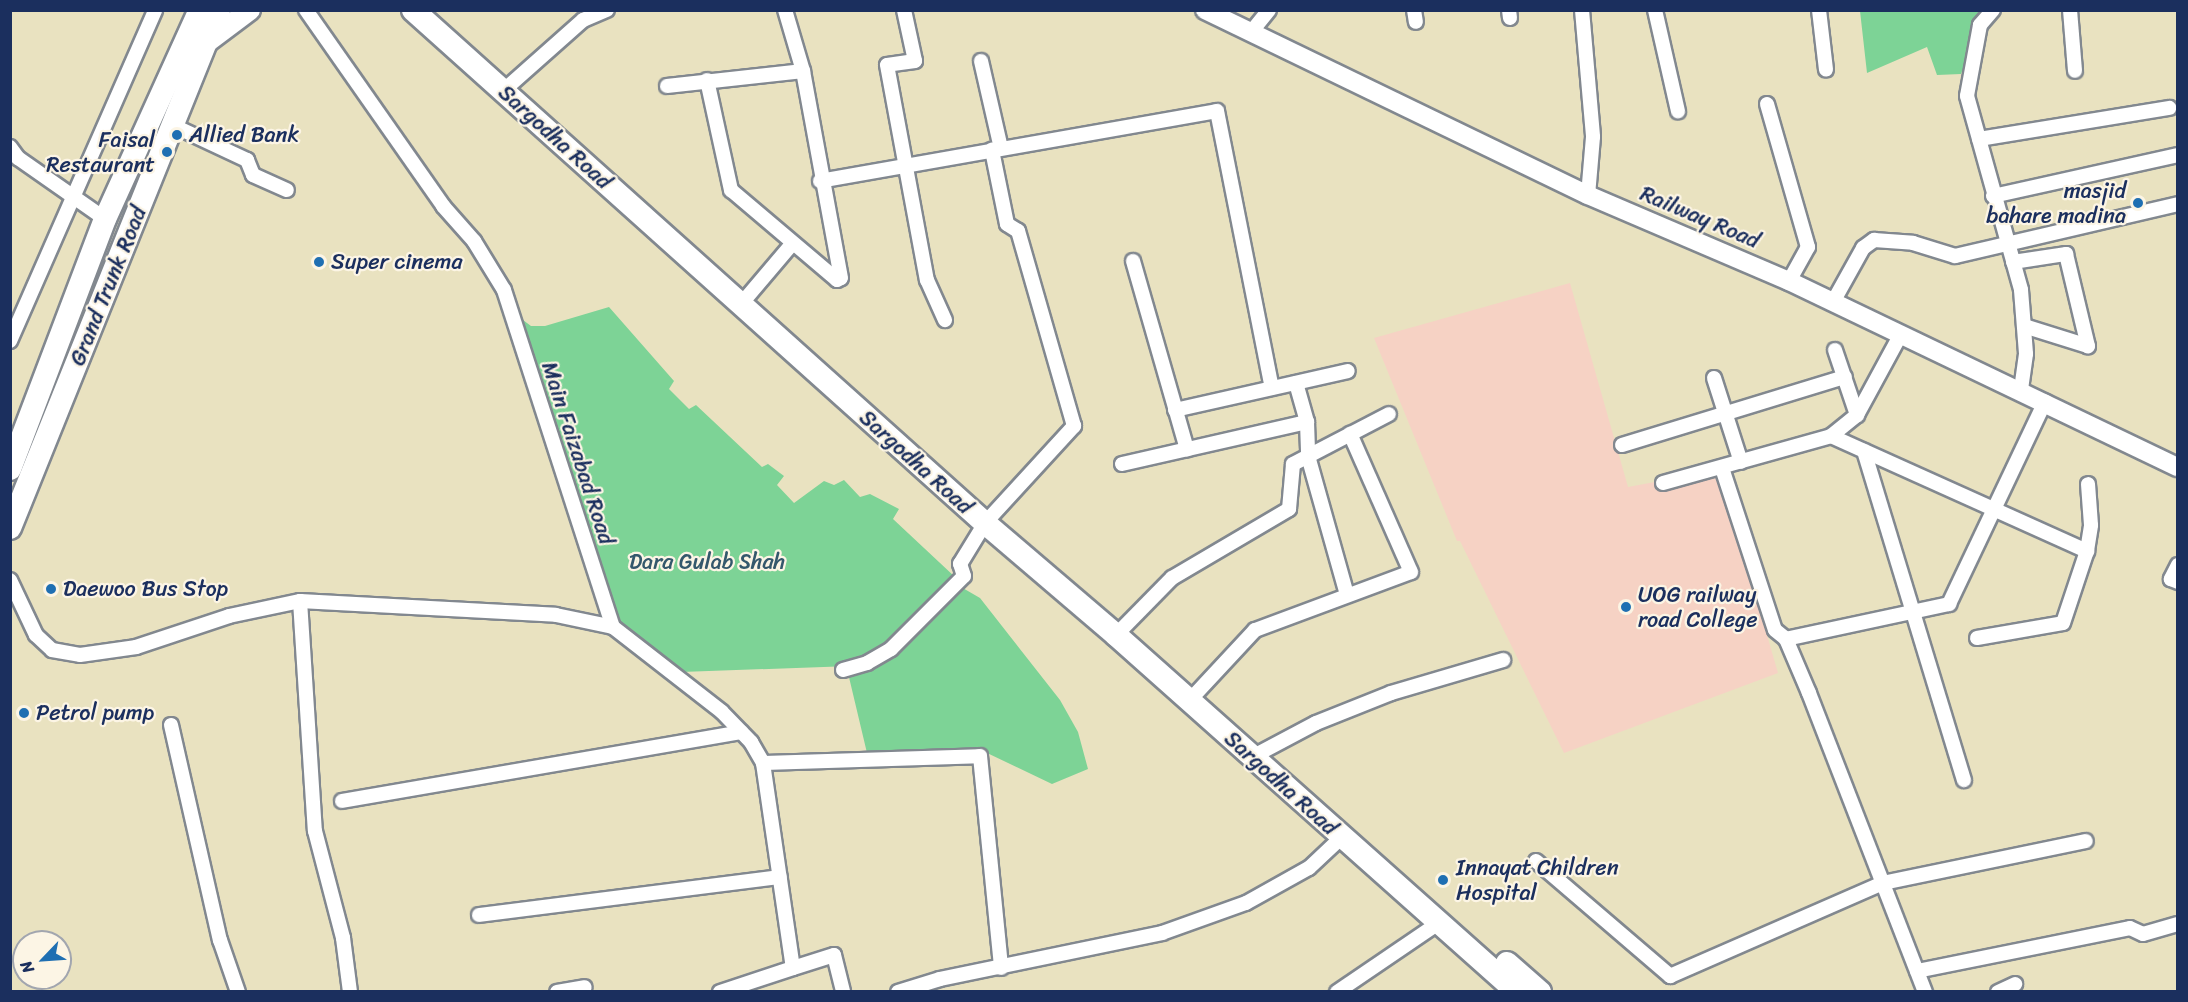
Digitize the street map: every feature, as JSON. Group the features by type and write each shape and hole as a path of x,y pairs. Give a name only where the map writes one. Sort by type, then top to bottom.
{"main road":[{"path":"206,43 250,10"},
{"name":"Sargodha Road","path":"413,10 742,303 985,524 1116,635 1342,837 1427,919"},
{"name":"Grand Trunk Road","path":"13,518 206,43 201,12"},
{"name":"Grand Trunk Road","path":"10,469 105,219 201,12"},
{"path":"1427,919 1445,915 1467,930 1540,992"},
{"path":"1427,919 1496,992"},
{"path":"1427,919 1517,992"}],"street":[{"path":"10,341 155,10"},
{"name":"Main Faizabad Road","path":"306,10 443,206 474,241 504,290 613,627"},
{"path":"503,91 583,20 607,10"},
{"path":"708,80 730,190 837,280 841,278 820,181 803,71 784,10"},
{"name":"Railway Road","path":"1205,10 1588,195 1789,281 2178,467"},
{"path":"1252,31 1269,10"},
{"path":"1582,10 1593,137 1588,195"},
{"path":"1655,10 1678,111"},
{"path":"1819,10 1826,70"},
{"path":"1993,10 1980,25 1967,96 2021,290 2026,354 2020,390"},
{"path":"2070,10 2075,71"},
{"path":"906,11 915,61 887,65 927,280 945,320"},
{"path":"843,670 867,663 891,650 964,576 960,564 985,524 1074,426 1018,231 1007,224 981,61"},
{"path":"667,86 803,71"},
{"path":"1767,104 1808,246 1789,281"},
{"path":"1979,139 2169,108"},
{"path":"820,181 1216,111 1272,388"},
{"path":"172,125 247,160 253,175 287,190"},
{"path":"10,147 18,158 105,219"},
{"path":"1993,196 2178,155"},
{"path":"1833,302 1863,248 1874,240 1913,243 1955,256 2007,241 2178,204"},
{"path":"742,303 792,244"},
{"path":"2013,262 2066,254 2088,346 2024,326"},
{"path":"1133,261 1187,449"},
{"path":"1663,483 1831,436 1857,415 1901,334"},
{"path":"1835,350 1857,415"},
{"path":"1175,410 1348,371"},
{"path":"1622,445 1845,377"},
{"path":"1714,378 1741,462"},
{"path":"1296,383 1307,422 1308,456 1347,595"},
{"path":"1786,639 1948,604 1992,508 2045,402"},
{"path":"1116,635 1172,578 1286,512 1290,507 1293,464 1389,414"},
{"path":"1122,464 1307,422"},
{"path":"1189,701 1255,630 1411,572 1350,434"},
{"path":"1831,436 2087,551"},
{"path":"1864,451 1964,780"},
{"path":"1722,468 1775,630 1786,639 1925,992"},
{"path":"1977,638 2063,623 2087,551 2091,525 2088,484"},
{"path":"2178,565 2171,579 2178,582"},
{"path":"10,580 36,635 52,650 80,655 136,647 229,616 300,601 556,615 613,627 722,712 741,732 763,763 793,968"},
{"path":"300,601 315,831 343,939 350,992"},
{"path":"1252,757 1316,723 1391,693 1503,660"},
{"path":"171,724 199,832 220,940 238,992"},
{"path":"342,801 741,732"},
{"path":"763,763 980,756 1001,968"},
{"path":"898,992 1162,933 1246,903 1309,868 1342,837"},
{"path":"1536,861 1670,976 1883,883 2086,842"},
{"path":"479,915 780,877"},
{"path":"1337,992 1427,919"},
{"path":"1917,971 2130,928 2143,934 2178,924"},
{"path":"719,991 834,955 843,992"},
{"path":"1998,992 2015,984"},
{"path":"557,992 585,987"}],"shaded area":[{"path":"1570,283 1628,487 1719,470 1778,673 1564,753 1460,541 1457,541 1374,338"}],"green space":[{"path":"1985,10 1961,74 1937,75 1927,47 1867,73 1860,11"},
{"name":"Dara Gulab Shah","path":"609,307 674,381 669,389 689,409 696,405 762,467 768,464 784,476 777,485 794,503 824,481 834,485 844,480 860,497 870,494 899,509 893,519 955,577 889,646 851,666 681,672 619,622 519,317 531,326 545,326"},
{"path":"961,587 980,598 1060,700 1078,732 1088,769 1052,784 985,752 867,753 848,673 872,669 888,660"}],"place":[{"name":"Allied Bank","path":"177,135"},
{"name":"Faisal Restaurant","path":"167,152"},
{"name":"masjid bahare madina","path":"2138,203"},
{"name":"Super cinema","path":"319,262"},
{"name":"Daewoo Bus Stop","path":"51,589"},
{"name":"UOG railway road College","path":"1626,607"},
{"name":"Petrol pump","path":"24,713"},
{"name":"Innayat Children Hospital","path":"1443,880"}]}
